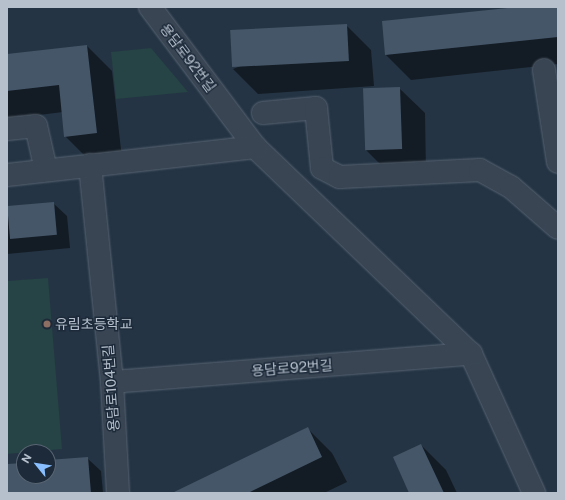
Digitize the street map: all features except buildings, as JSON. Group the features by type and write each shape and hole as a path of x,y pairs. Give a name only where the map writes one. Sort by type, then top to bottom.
{"street":[{"name":"용담로92번길","path":"150,7 255,147 471,354 534,493"},
{"path":"544,70 558,162"},
{"path":"263,113 316,108 322,168 340,177 480,170 511,187 558,228"},
{"path":"7,129 36,126 46,170"},
{"path":"7,175 255,147"},
{"name":"용담로104번길","path":"90,165 112,382 118,493"},
{"name":"용담로92번길","path":"112,382 471,354"}],"green space":[{"path":"151,48 188,92 116,99 111,52"},
{"path":"48,278 62,449 56,450 56,444 16,444 16,453 7,454 7,281"}],"place":[{"name":"유림초등학교","path":"47,324"}]}
